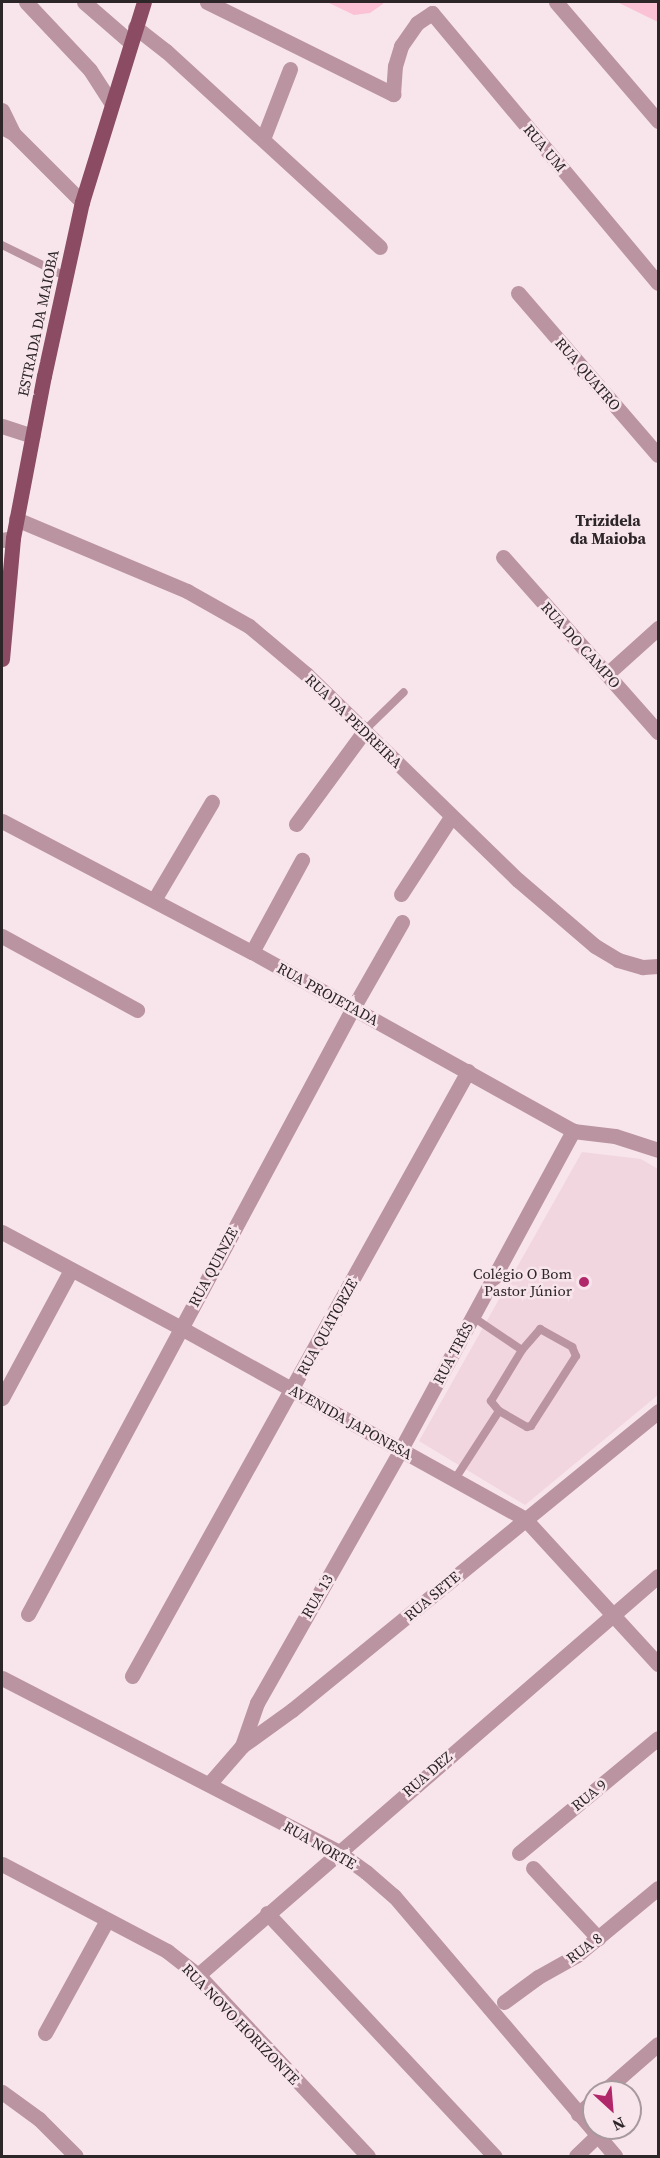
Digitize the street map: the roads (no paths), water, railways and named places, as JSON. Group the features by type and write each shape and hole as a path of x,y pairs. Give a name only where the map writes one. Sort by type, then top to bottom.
{"main road":[{"name":"ESTRADA DA MAIOBA","path":"2,659 7,539 16,519 82,202 144,2"}],"street":[{"path":"26,2 90,70 112,104"},
{"path":"84,2 133,34 166,51 380,246"},
{"name":"RUA UM","path":"207,2 393,94 395,66 401,46 417,23 432,13 658,283"},
{"path":"556,2 658,121"},
{"path":"263,139 290,69"},
{"path":"2,110 7,130 82,202"},
{"name":"RUA QUATRO","path":"518,293 658,455"},
{"path":"2,426 32,436"},
{"name":"RUA DA PEDREIRA","path":"16,519 187,591 249,626 277,647 365,730 450,817 594,946 618,960 643,967 658,966"},
{"name":"RUA DO CAMPO","path":"503,557 658,732"},
{"path":"607,674 658,628"},
{"path":"296,824 365,730"},
{"path":"154,900 212,802"},
{"path":"400,894 450,817"},
{"name":"RUA PROJETADA","path":"2,821 252,952 573,1131 615,1137 658,1150"},
{"path":"252,952 302,860"},
{"name":"RUA QUINZE","path":"28,1614 353,1008 402,922"},
{"path":"2,936 137,1010"},
{"name":"RUA QUATORZE","path":"132,1676 468,1071"},
{"name":"RUA TRÊS","path":"401,1449 573,1131"},
{"name":"AVENIDA JAPONESA","path":"2,1232 181,1328 525,1519 614,1612 658,1664"},
{"path":"2,1398 71,1270"},
{"name":"RUA SETE","path":"209,1784 242,1746 336,1674 658,1411"},
{"name":"RUA 13","path":"242,1746 257,1703 401,1449"},
{"name":"RUA DEZ","path":"198,1975 337,1851 658,1576"},
{"name":"RUA NORTE","path":"2,1678 337,1851 394,1896 582,2119"},
{"name":"RUA 9","path":"519,1853 658,1738"},
{"name":"RUA NOVO HORIZONTE","path":"2,1864 167,1951 198,1975 368,2157"},
{"path":"533,1868 598,1938"},
{"name":"RUA 8","path":"504,2002 538,1977 577,1955 658,1888"},
{"path":"267,1913 494,2157"},
{"path":"45,2033 107,1920"},
{"path":"617,2080 658,2044"},
{"path":"2,2092 39,2119 75,2157"},
{"path":"578,2114 582,2110"},
{"path":"576,2157 593,2140"},
{"name":"RUA NORTE","path":"600,2140 615,2157"}],"lane":[{"path":"2,245 67,277"},
{"path":"365,730 404,692"},
{"path":"473,1317 522,1350"},
{"path":"540,1329 572,1347 576,1356 531,1426 523,1426 492,1405 493,1397 522,1350 540,1329"},
{"path":"455,1479 499,1411"}],"place":[{"name":"Colégio O Bom Pastor Júnior","path":"584,1282"}],"district":[{"name":"Trizidela da Maioba","path":"608,529"}]}
